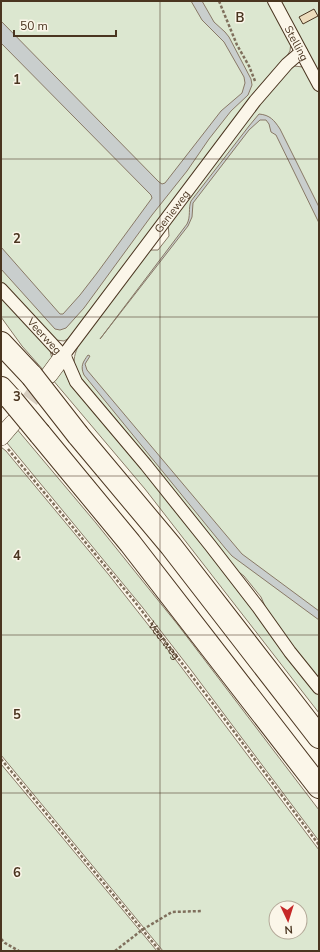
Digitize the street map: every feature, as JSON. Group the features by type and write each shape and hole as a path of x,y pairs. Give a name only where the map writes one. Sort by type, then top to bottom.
{"highway":[{"path":"1,343 40,376 78,435 171,546 319,737"},
{"path":"6,393 130,543 319,787"}],"street":[{"name":"Stelling","path":"274,1 319,85"},
{"name":"Genieweg","path":"40,376 63,356 255,102 282,69 301,52"},
{"name":"Veerweg","path":"1,289 63,356 68,363 76,382 201,533 258,607 290,652 319,688"},
{"path":"3,441 13,423"}],"path":[{"path":"219,1 237,45 253,74 256,85 255,102"},
{"name":"Veerweg","path":"3,441 135,602 319,845"},
{"path":"1,759 160,951"},
{"path":"115,951 142,930 172,912 202,911"},
{"path":"1,939 4,944 19,951"}],"green space":[{"path":"1,1 270,1 291,42 290,51 285,59 71,337 64,341 56,340 1,283"},
{"path":"278,1 319,1 319,78"},
{"path":"294,66 303,67 311,77 319,92 319,680 268,613 261,597 244,576 232,567 86,386 76,370 74,361 79,344 147,250 158,250 169,236 168,223 276,82"},
{"path":"1,295 50,350 52,359 45,372 22,346 1,317"},
{"path":"63,368 71,386 82,396 212,554 319,695 319,713 145,489 52,379"},
{"path":"16,428 96,523 178,625 319,810 319,841 143,608 7,443"},
{"path":"1,447 6,451 109,575 179,664 319,850 319,951 163,951 1,755"},
{"path":"1,764 157,951 1,951"}],"shaded area":[{"path":"191,1 202,1 214,22 229,37 251,79 252,85 248,95 231,111 209,139 187,171 152,215 84,308 66,328 60,330 55,329 1,269 1,247 60,314 63,314 97,273 152,198 151,195 1,43 1,21 162,184 165,183 221,111 242,93 245,83 244,77 224,42 202,20"},
{"path":"259,114 271,118 280,129 319,207 319,223 276,135 271,132 269,124 266,120 260,120 249,130 193,203 192,217 188,226 100,339 187,224 191,201"},
{"path":"88,355 90,356 85,364 87,370 242,554 319,611 319,620 232,556 225,548 84,375 82,369 83,364"}],"building":[{"path":"314,9 318,16 303,24 299,17"}],"tunnel":[{"path":"15,420 47,377"}]}
